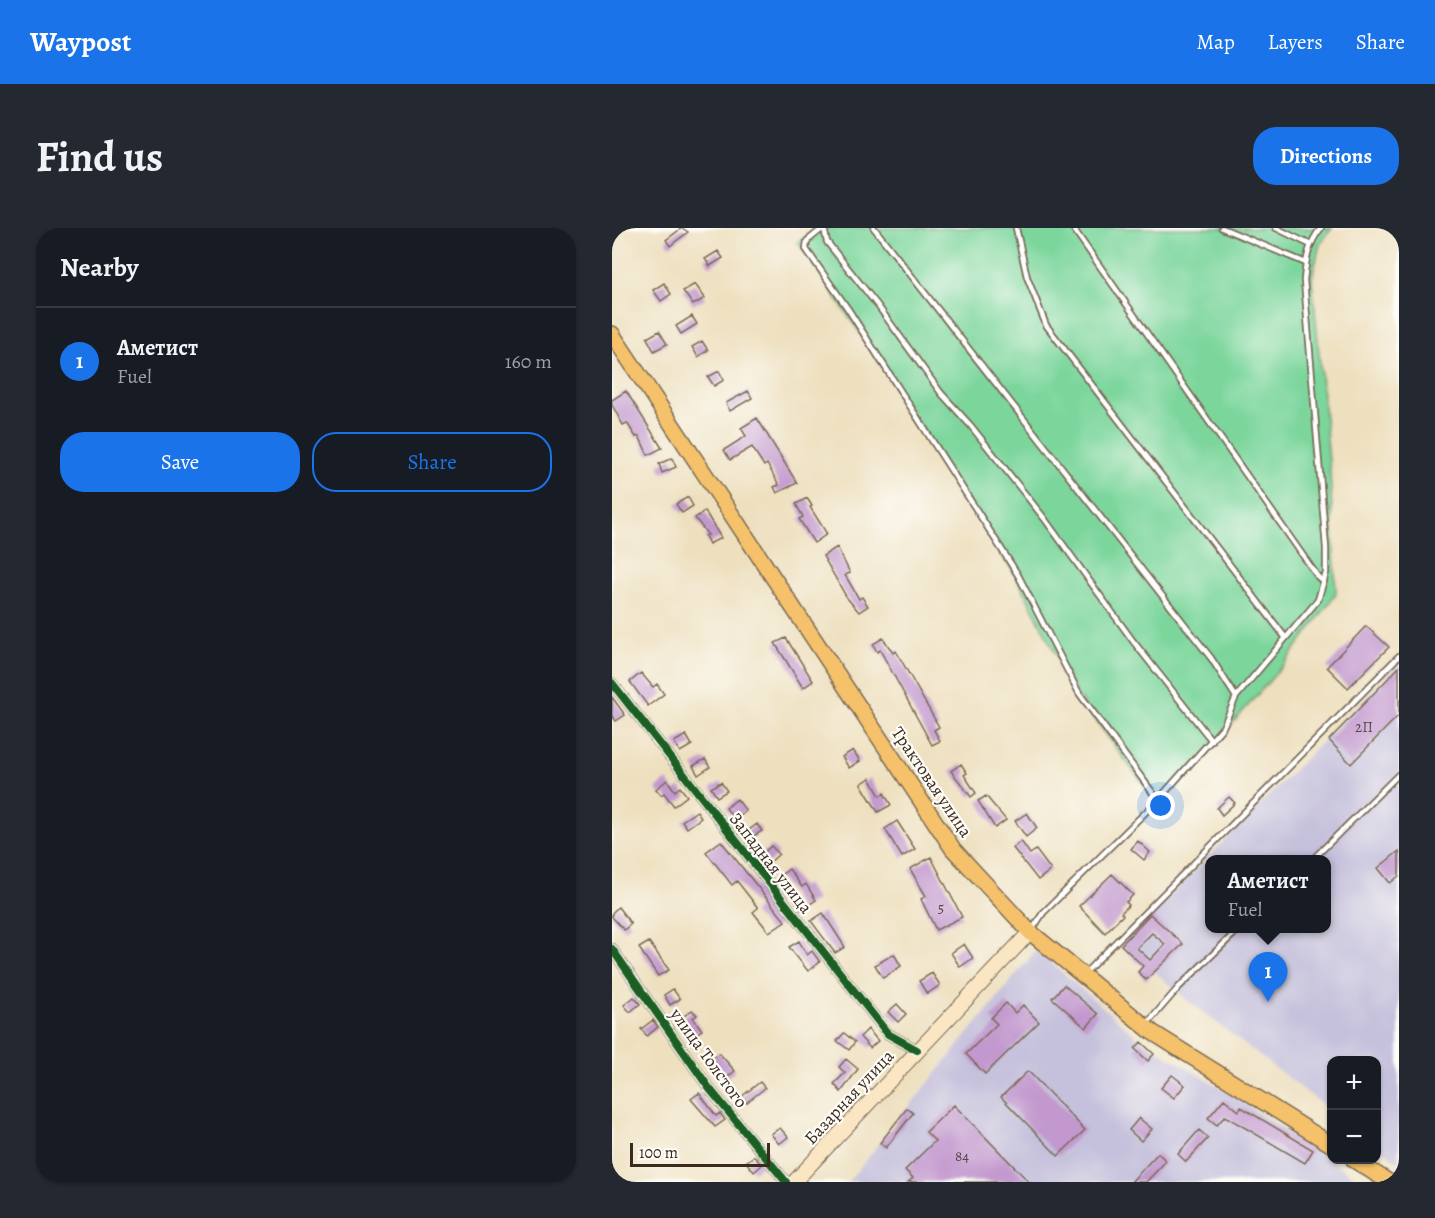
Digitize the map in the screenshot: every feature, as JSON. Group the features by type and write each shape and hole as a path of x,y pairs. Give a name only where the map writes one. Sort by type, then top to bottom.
{"main road":[{"name":"Трактовая улица","path":"612,334 953,849 1030,932 1145,1027 1327,1142"},
{"path":"1360,1164 1389,1182"}],"street":[{"name":"Западная улица","path":"612,683 888,1034 917,1050"},
{"name":"Базарная улица","path":"794,1182 1030,932"},
{"name":"улица Толстого","path":"612,949 709,1088 786,1182"}],"lane":[{"path":"874,228 1211,658 1236,697"},
{"path":"1016,228 1027,277 1046,325 1285,637"},
{"path":"1073,228 1318,577 1324,582"},
{"path":"1222,228 1306,263"},
{"path":"1276,228 1311,245"},
{"path":"1030,932 1043,913 1158,800 1212,741 1223,728 1236,697 1318,600 1324,582 1326,548 1309,370 1306,263 1311,245 1321,228"},
{"path":"1158,800 1079,693 1018,575 848,309 806,249 807,241 823,229 827,242 878,306 941,393 971,426 1044,518 1133,641 1212,741"},
{"path":"1083,975 1399,656"},
{"path":"1317,855 1399,774"},
{"path":"1145,1027 1179,987 1235,933"}],"shaded area":[{"path":"1399,664 1399,1163 1381,1148 1381,1056 1327,1056 1327,1108 1187,1000 1146,964 1136,963 1121,945 1205,860 1205,933 1331,933 1331,855 1210,855"},
{"path":"1036,950 1142,1041 1221,1088 1327,1158 1327,1164 1336,1164 1363,1182 848,1182"}],"green space":[{"path":"818,228 1332,228 1320,244 1312,278 1330,472 1336,594 1284,664 1160,807 1077,695 1016,576 869,346 798,242"}],"building":[{"path":"682,228 688,232 670,246 666,240"},
{"path":"718,251 723,258 710,266 705,259"},
{"path":"664,283 671,294 661,301 653,290"},
{"path":"695,284 705,298 693,305 683,291"},
{"path":"692,316 697,324 681,334 676,326"},
{"path":"659,331 667,344 654,351 647,338"},
{"path":"702,341 708,350 698,357 692,347"},
{"path":"719,371 724,380 714,386 708,377"},
{"path":"626,391 662,448 648,455 639,436 636,437 627,423 623,425 612,405 612,400"},
{"path":"748,391 752,398 730,411 726,403"},
{"path":"757,418 797,483 777,493 774,487 779,485 767,464 764,466 752,447 730,460 724,450 746,436 741,428"},
{"path":"672,458 676,467 662,473 659,464"},
{"path":"688,497 693,506 682,513 676,504"},
{"path":"807,498 827,534 814,543 799,519 803,517 796,504"},
{"path":"705,511 721,538 709,544 705,536 708,535 695,518"},
{"path":"837,547 850,573 845,575 859,599 862,597 868,606 859,612 847,598 823,556"},
{"path":"1366,626 1389,647 1348,688 1327,667"},
{"path":"786,638 813,681 803,688 775,643"},
{"path":"883,638 893,653 896,651 939,727 934,730 940,741 932,745 880,650 877,652 873,644"},
{"path":"1399,667 1399,715 1351,764 1329,740"},
{"path":"641,673 653,687 657,684 664,694 648,706 630,682"},
{"path":"612,697 625,715 616,721 612,716"},
{"path":"686,735 692,745 680,752 674,742"},
{"path":"853,750 860,761 849,768 842,757"},
{"path":"705,759 710,767 698,775 693,766"},
{"path":"961,764 967,773 964,775 976,793 971,797 951,771"},
{"path":"870,778 880,796 884,793 891,805 878,812 861,784"},
{"path":"667,780 675,791 680,787 687,796 674,806 664,793 661,795 656,789"},
{"path":"721,782 727,791 717,797 711,788"},
{"path":"986,796 1006,820 995,828 978,801"},
{"path":"1229,797 1235,803 1222,815 1217,808"},
{"path":"737,799 746,811 734,819 726,808"},
{"path":"697,811 701,818 687,828 682,821"},
{"path":"1027,813 1037,828 1026,837 1015,821"},
{"path":"897,821 915,849 902,857 885,829"},
{"path":"757,824 762,831 749,839 745,833"},
{"path":"721,841 785,921 769,932 753,912 758,908 737,881 732,885 706,852"},
{"path":"1021,841 1030,854 1036,850 1051,870 1038,880 1013,848"},
{"path":"1138,841 1150,852 1144,860 1131,849"},
{"path":"771,846 779,854 769,863 761,855"},
{"path":"1399,851 1399,876 1390,883 1378,868"},
{"path":"931,857 962,917 936,930 921,899 926,896 910,869"},
{"path":"789,869 802,887 806,884 816,900 801,910 786,885 778,877"},
{"path":"1112,874 1133,895 1126,902 1129,905 1121,913 1123,915 1105,933 1079,906"},
{"path":"618,907 631,924 624,930 612,917 612,913"},
{"path":"823,913 845,947 835,953 811,921"},
{"path":"1150,914 1183,944 1146,980 1138,972 1143,966 1121,945","holes":["1152,933 1165,944 1150,960 1137,948"]},
{"path":"799,941 807,955 812,951 820,962 808,971 789,947"},
{"path":"649,942 669,970 658,976 639,948"},
{"path":"964,944 973,958 960,967 951,953"},
{"path":"894,954 901,966 883,978 875,965"},
{"path":"932,973 940,985 927,994 919,981"},
{"path":"1064,985 1098,1014 1086,1028 1052,998"},
{"path":"673,989 680,999 670,1005 664,995"},
{"path":"634,997 640,1004 630,1012 624,1005"},
{"path":"1006,1003 1015,1013 1023,1005 1039,1022 985,1074 966,1054 997,1024 991,1018"},
{"path":"897,1004 906,1014 898,1022 888,1012"},
{"path":"692,1010 697,1015 693,1018 702,1030 693,1036 680,1019"},
{"path":"653,1020 658,1027 647,1036 641,1029"},
{"path":"868,1029 878,1041 870,1048 860,1037"},
{"path":"844,1033 855,1042 849,1050 837,1041"},
{"path":"1141,1042 1154,1054 1148,1061 1135,1049"},
{"path":"719,1053 735,1071 725,1079 711,1059"},
{"path":"846,1059 858,1069 841,1092 834,1084 845,1073 839,1067"},
{"path":"1028,1071 1085,1130 1058,1156 1001,1097"},
{"path":"1172,1075 1185,1085 1174,1098 1161,1088"},
{"path":"760,1082 765,1088 746,1103 741,1097"},
{"path":"699,1093 716,1116 720,1113 725,1120 715,1127 691,1099"},
{"path":"1224,1099 1239,1111 1241,1107 1313,1150 1305,1163 1225,1116 1217,1125 1208,1118"},
{"path":"954,1105 1029,1182 908,1182 913,1178 905,1170 935,1141 926,1132"},
{"path":"907,1108 913,1113 886,1148 880,1143"},
{"path":"1139,1118 1152,1129 1141,1141 1129,1130"},
{"path":"780,1128 788,1137 779,1144 771,1134"},
{"path":"1199,1130 1208,1138 1186,1162 1178,1154"},
{"path":"1158,1153 1166,1161 1146,1182 1131,1182"},
{"path":"754,1156 762,1165 754,1172 746,1162"}],"cycle path":[{"path":"612,683 888,1034 917,1050"},
{"path":"612,949 709,1088 786,1182"}],"place":[{"name":"Аметист","path":"1268,1002"}]}
